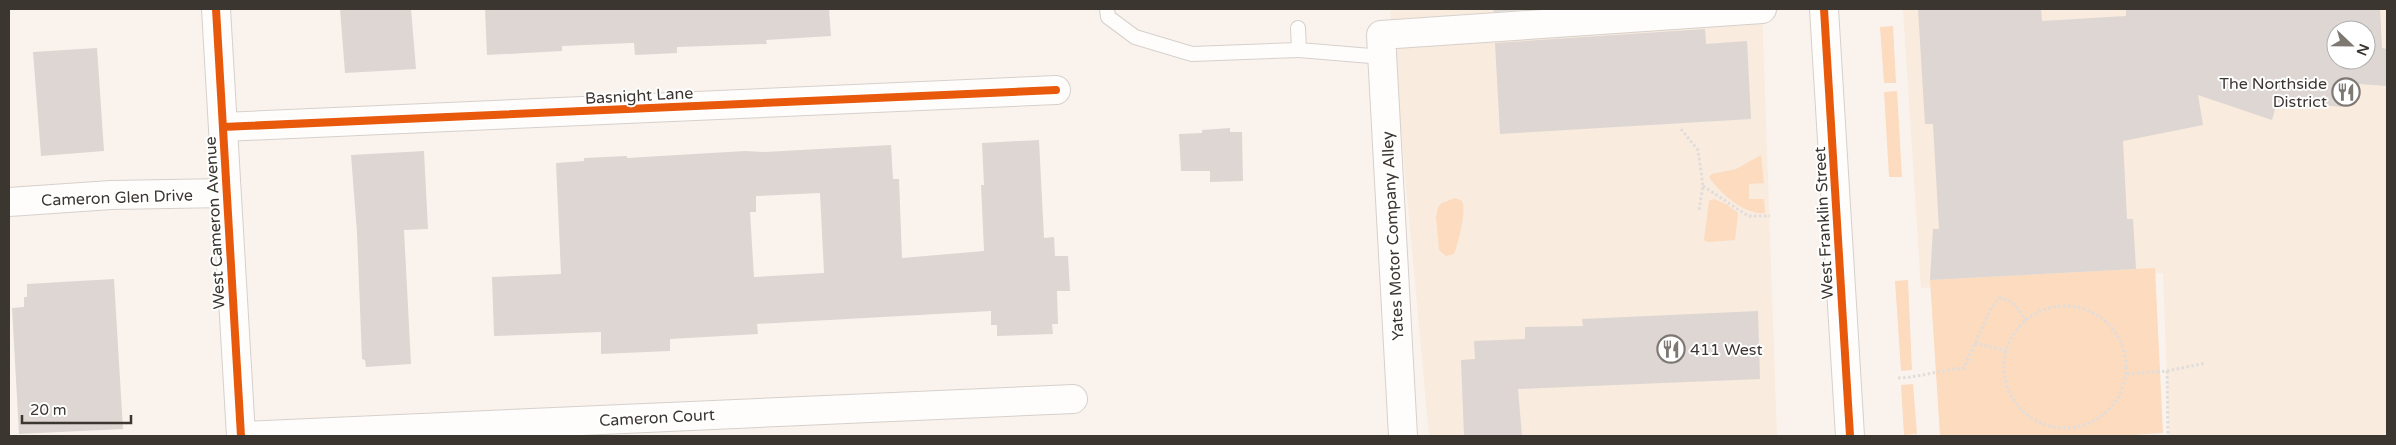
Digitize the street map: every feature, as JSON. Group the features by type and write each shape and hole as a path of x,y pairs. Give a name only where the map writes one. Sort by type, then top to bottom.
{"street":[{"name":"West Cameron Avenue","path":"216,9 241,436"},
{"path":"1382,46 1762,9"},
{"name":"West Franklin Street","path":"1824,9 1850,436"},
{"name":"Yates Motor Company Alley","path":"1382,46 1403,436"},
{"name":"Basnight Lane","path":"222,127 1056,90"},
{"name":"Cameron Glen Drive","path":"9,202 111,196 226,193"},
{"name":"Cameron Court","path":"241,436 1073,399"}],"lane":[{"path":"1107,9 1108,17 1135,37 1192,54 1382,46"},
{"path":"1298,28 1299,50"}],"path":[{"path":"1680,129 1698,150 1703,186 1699,210"},
{"path":"1703,186 1748,216 1770,216"},
{"path":"1898,378 1921,377 1936,371 1964,368 1990,310 1999,298 2007,299 2017,305 2025,321"},
{"path":"2057,306 2076,306 2094,312 2108,322 2120,338 2126,355 2127,374 2121,393 2109,410 2093,422 2074,428 2054,428 2035,421 2019,408 2008,391 2004,371 2006,351 2013,334 2025,321 2040,310 2057,306"},
{"path":"1975,343 2006,351"},
{"path":"2127,374 2167,371 2206,362"},
{"path":"2167,371 2168,436"}],"shaded area":[{"path":"1390,9 1762,9 1777,436 1429,436"},
{"path":"1903,9 2387,9 2387,436 2169,436 2163,273 1921,288"},
{"path":"1893,26 1896,83 1884,83 1880,27"},
{"path":"1897,91 1902,177 1889,177 1884,92"},
{"path":"1761,155 1764,183 1749,184 1749,199 1764,199 1765,213 1757,213 1733,202 1719,190 1709,177 1712,174 1736,169"},
{"path":"1455,198 1462,201 1463,219 1454,254 1446,256 1439,250 1436,217 1438,207 1442,203"},
{"path":"1714,199 1726,204 1738,213 1735,240 1708,242 1704,240 1709,201"},
{"path":"2155,268 2163,433 2118,436 1940,436 1930,280"},
{"path":"1908,280 1912,370 1901,371 1895,281"},
{"path":"1913,384 1917,434 1904,435 1901,385"}],"building":[{"path":"340,9 411,9 416,69 345,73"},
{"path":"485,9 829,9 831,36 766,40 767,44 677,47 677,53 635,55 634,43 631,43 562,46 562,51 487,55"},
{"path":"1493,9 1536,9 1494,12"},
{"path":"1918,9 2041,9 2042,21 2126,16 2126,9 2380,9 2382,48 2387,49 2387,86 2346,83 2344,107 2277,102 2272,120 2198,95 2203,125 2123,141 2127,219 2133,219 2136,269 1930,280 1933,229 1939,229 1933,124 1925,124"},
{"path":"1705,29 1706,44 1747,41 1751,119 1500,134 1495,43"},
{"path":"97,48 104,151 41,156 33,52"},
{"path":"1230,128 1230,132 1242,132 1243,181 1210,182 1210,171 1181,171 1179,134 1202,133 1202,130"},
{"path":"1039,140 1044,238 1054,237 1055,256 1068,256 1070,291 1057,291 1058,324 1052,324 1053,334 997,336 997,325 991,325 991,311 757,324 758,334 670,339 670,351 601,354 601,332 494,336 492,277 561,274 556,163 584,161 584,158 627,156 627,158 891,145 893,179 899,179 902,258 984,251 981,185 984,185 982,143","holes":["820,193 824,273 754,277 750,212 756,212 756,196"]},
{"path":"424,151 428,229 404,230 411,364 366,367 365,360 362,359 357,233 351,155"},
{"path":"114,279 123,429 19,434 12,308 24,307 24,297 27,297 27,284"},
{"path":"1758,311 1760,379 1518,389 1522,436 1464,436 1461,360 1475,359 1474,341 1525,339 1525,327 1583,326 1582,319"}],"cycle path":[{"path":"216,9 241,436"},
{"path":"1824,9 1850,436"},
{"path":"223,127 1056,90"}],"place":[{"name":"The Northside District","path":"2346,92"},
{"name":"411 West","path":"1671,349"}]}
